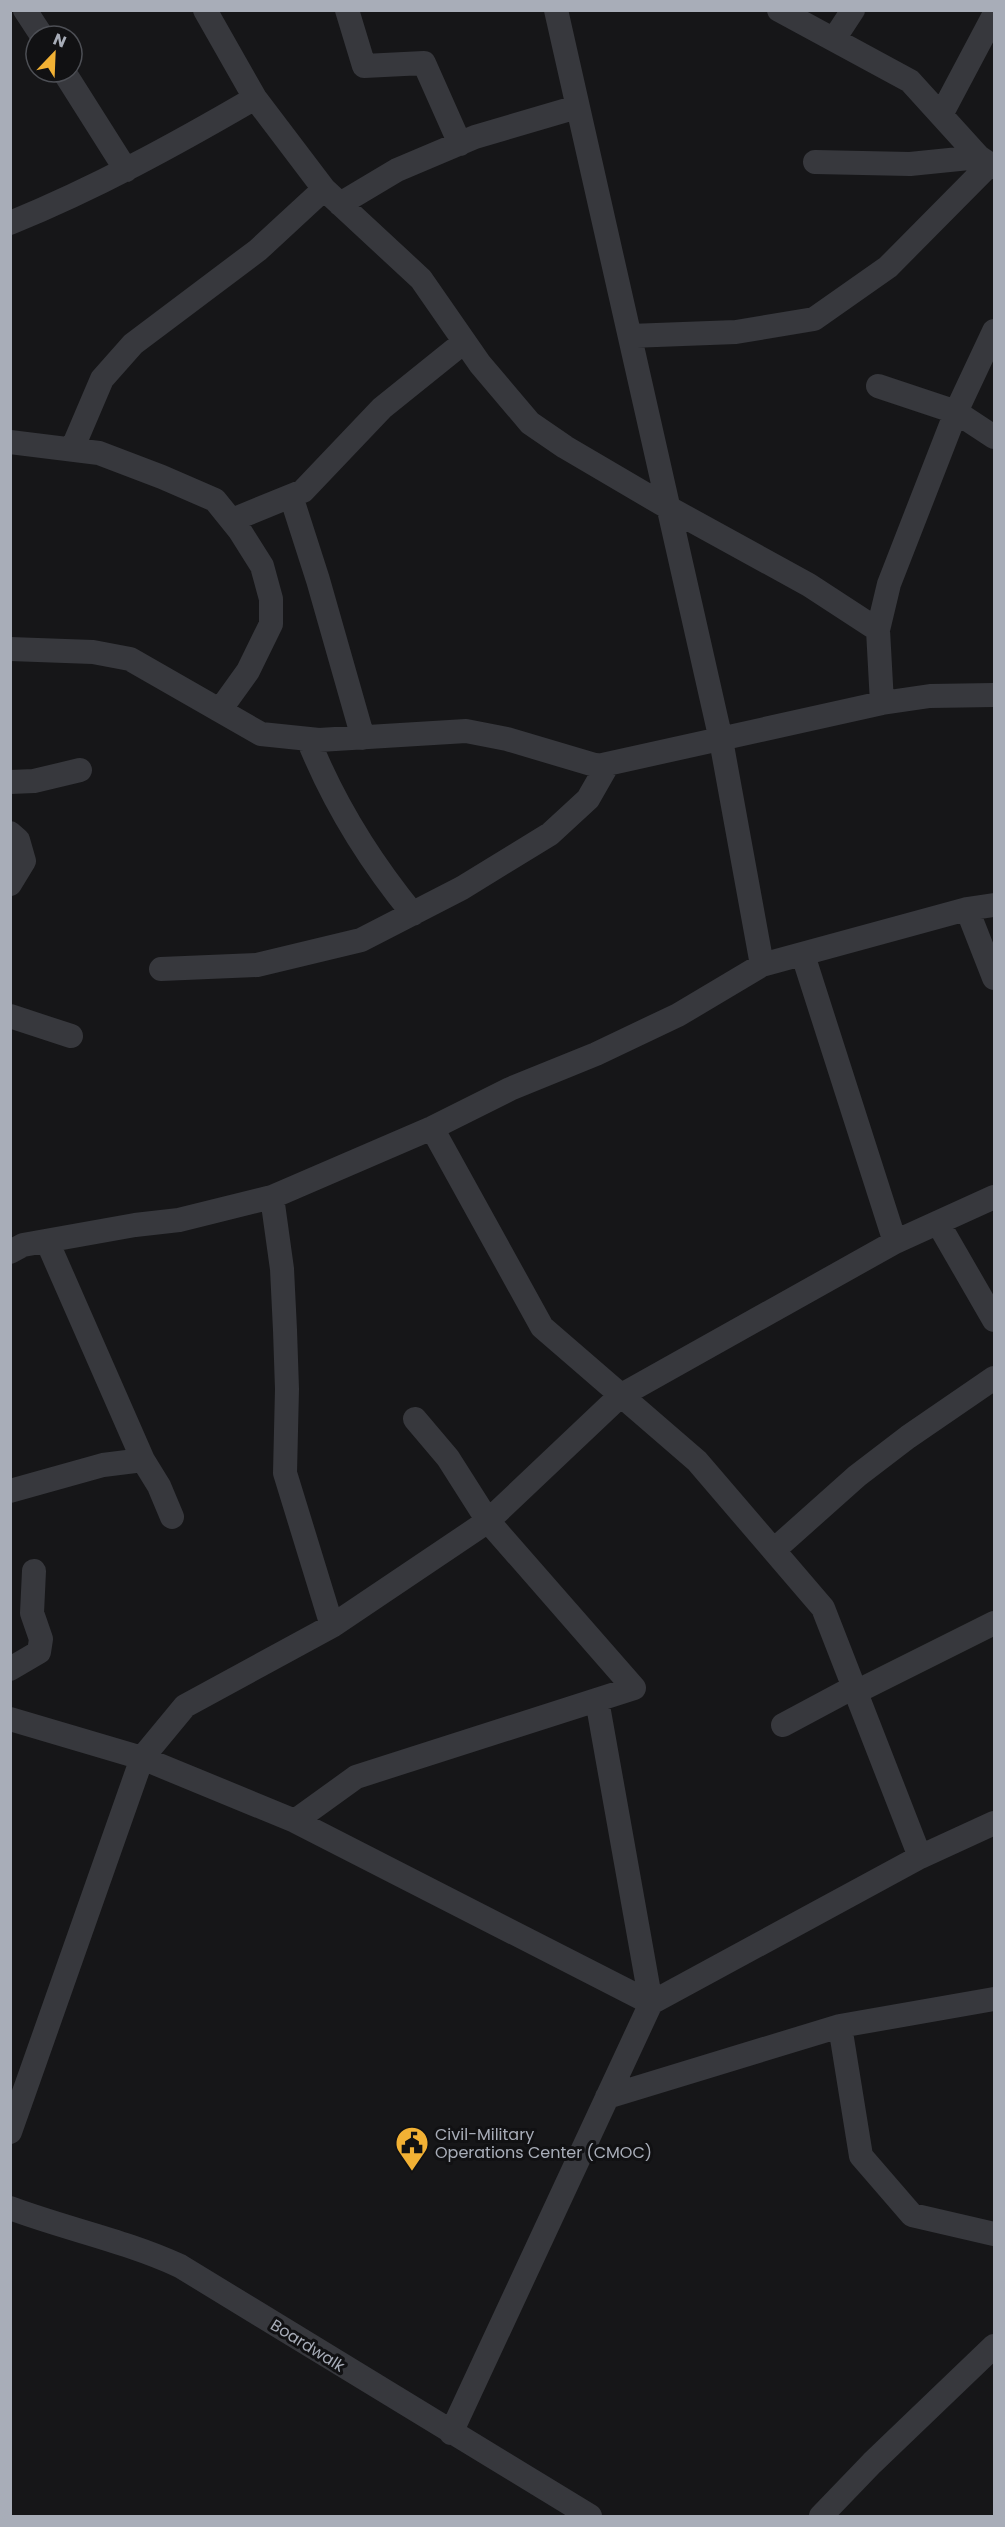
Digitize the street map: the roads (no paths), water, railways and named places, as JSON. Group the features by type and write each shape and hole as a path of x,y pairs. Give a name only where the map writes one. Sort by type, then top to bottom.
{"street":[{"path":"25,10 34,24"},
{"path":"347,10 364,66 424,63 460,144"},
{"path":"556,10 721,740 762,965"},
{"path":"779,10 910,81 988,163"},
{"path":"834,39 853,10"},
{"path":"215,14 255,98 332,196 421,279 464,342 503,393 530,423 565,447 669,508 809,585 878,630"},
{"path":"941,115 994,15"},
{"path":"72,84 126,170"},
{"path":"10,222 168,149 255,98"},
{"path":"73,447 102,379 133,344 332,196 460,144 577,107"},
{"path":"815,162 988,163"},
{"path":"630,336 736,332 814,319 888,267 988,163"},
{"path":"882,703 878,630 889,584 956,412 994,331"},
{"path":"232,520 303,491 382,408 464,342"},
{"path":"878,386 956,412 994,437"},
{"path":"10,442 73,447 110,457 215,500 232,520 262,566 271,599 272,624 248,671 220,710"},
{"path":"291,496 318,580 363,738"},
{"path":"10,649 93,652 130,658 261,734 308,739 466,731 507,739 598,766 882,703 930,696 994,695"},
{"path":"308,739 328,788 381,875 413,914"},
{"path":"161,969 257,965 361,940 462,888 550,834 588,799 609,764"},
{"path":"10,782 34,781 80,770"},
{"path":"10,833 18,840 24,861 10,884"},
{"path":"10,1252 23,1245 179,1220 272,1197 432,1128 510,1089 596,1054 678,1015 762,965 803,956 967,909 994,905"},
{"path":"967,909 994,978"},
{"path":"803,956 896,1242"},
{"path":"10,1016 71,1036"},
{"path":"432,1128 542,1327 697,1461 824,1608 920,1857"},
{"path":"272,1197 282,1269 285,1330 287,1389 285,1473 332,1626"},
{"path":"10,2132 142,1758 185,1706 332,1626 488,1521 620,1396 896,1242 994,1197"},
{"path":"938,1223 994,1320"},
{"path":"47,1241 143,1460 159,1486 172,1517"},
{"path":"774,1550 866,1470 994,1378"},
{"path":"294,1821 356,1777 634,1688 488,1521 448,1458 416,1419"},
{"path":"10,1491 103,1465 143,1460"},
{"path":"10,1669 39,1652 40,1639 32,1613 34,1571"},
{"path":"783,1725 994,1623"},
{"path":"451,2433 651,2003 597,1700"},
{"path":"10,1719 142,1758 294,1821 651,2003"},
{"path":"651,2003 920,1857 994,1823"},
{"path":"607,2097 840,2026 994,1999"},
{"path":"840,2026 861,2156 912,2215 994,2234"},
{"name":"Boardwalk","path":"10,2208 69,2229 135,2247 180,2266 591,2517"},
{"path":"821,2517 872,2463 994,2346"}],"place":[{"name":"Civil-Military Operations Center (CMOC)","path":"412,2172"}]}
